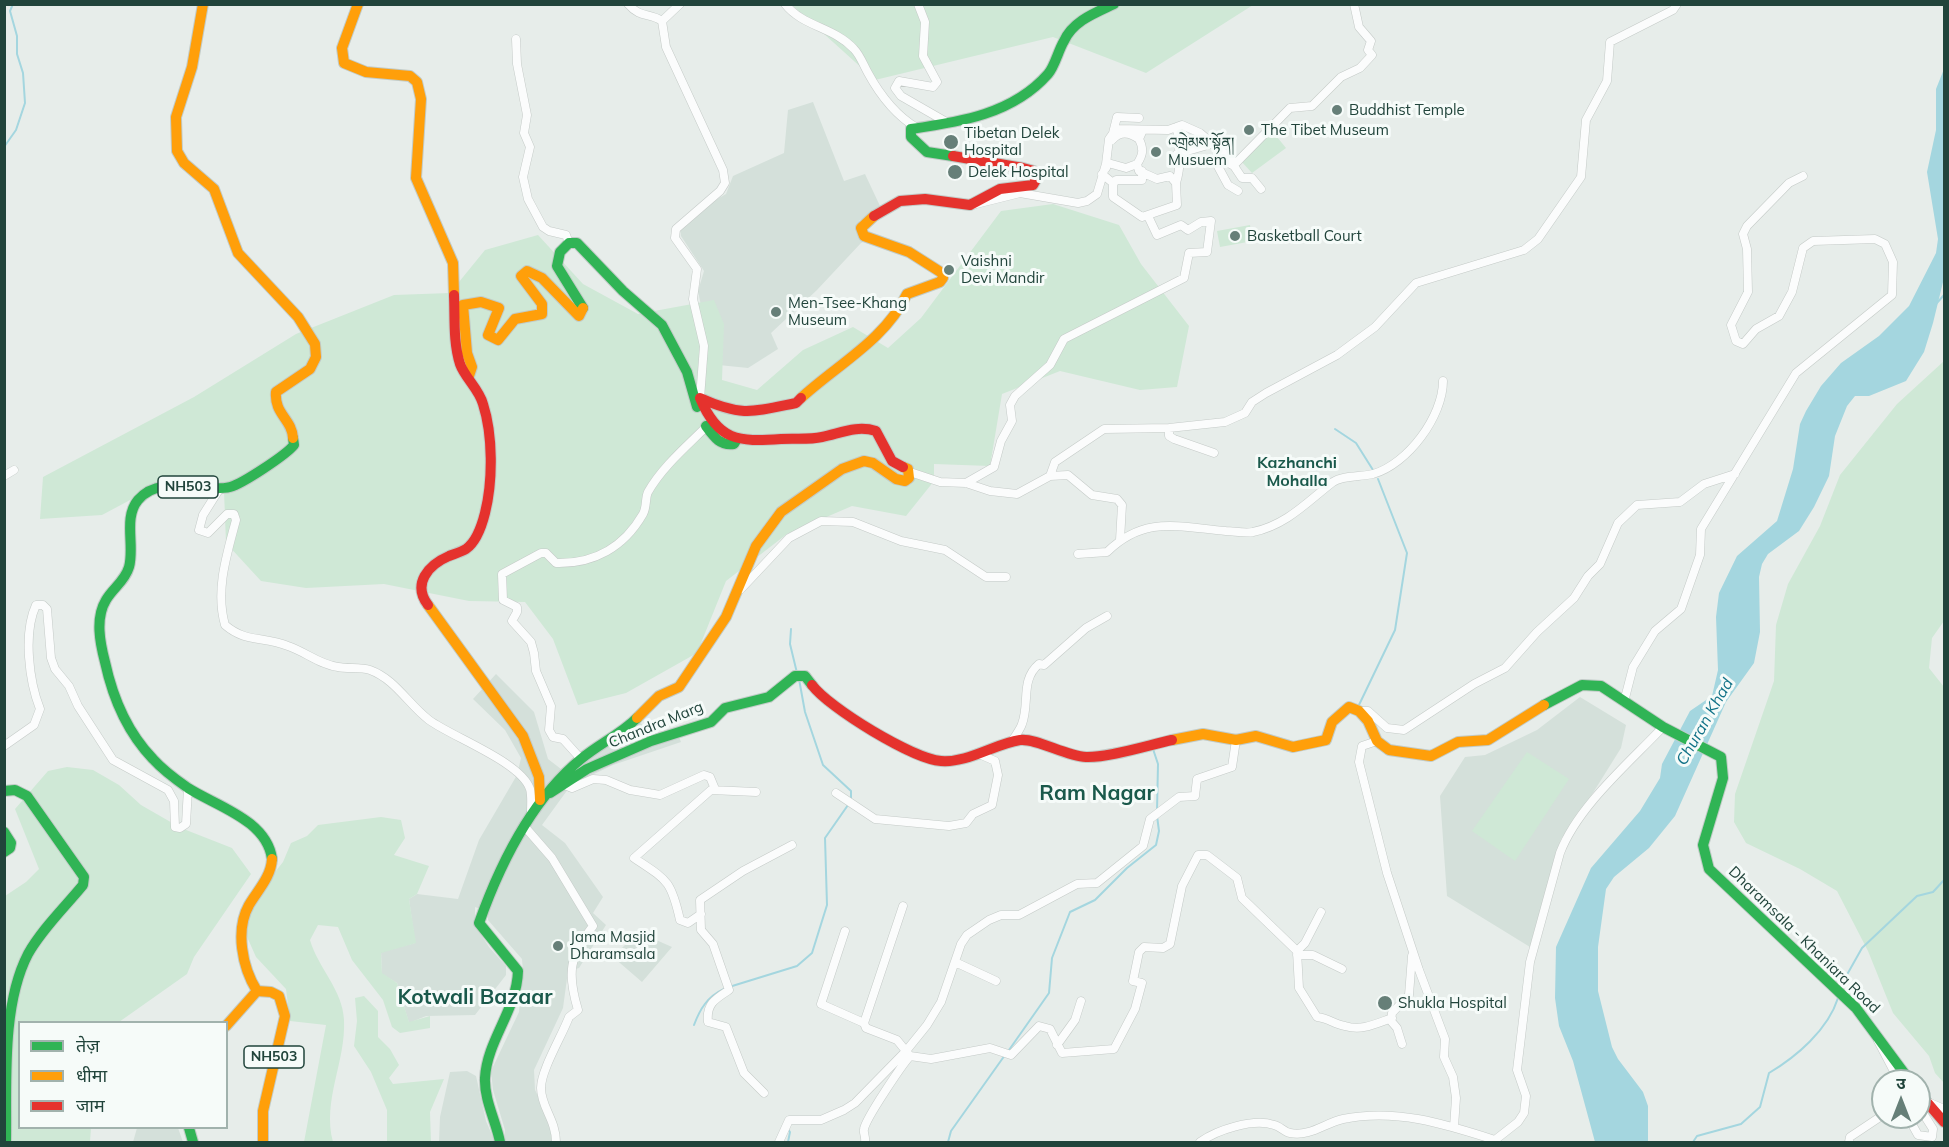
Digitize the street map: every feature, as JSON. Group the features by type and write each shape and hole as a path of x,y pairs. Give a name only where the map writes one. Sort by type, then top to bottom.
{"street":[{"name":"NH503","path":"203,4 196,31 192,68 175,114 178,152 186,167 214,189 227,234 238,254 305,325 315,345 316,357 312,368 276,392 275,405 293,431 294,445 284,459 256,471 239,484 219,488 177,486 148,492 136,500 130,531 131,559 127,573 110,592 102,606 100,624 106,672 128,730 153,761 188,788 254,829 266,841 272,856 271,872 244,915 242,939 250,983 257,992 271,992 279,996 285,1016 263,1111 263,1143"},
{"path":"358,4 342,48 344,63 361,72 384,71 410,76 420,90 416,178 453,263 457,351 461,366 483,403 493,474 485,515 477,536 466,549 446,557 426,572 420,583 423,599 523,736 539,777 540,800"},
{"path":"628,4 635,13 655,16 662,21 666,47 723,170 725,183 720,191 676,229 675,238 697,269 693,299 704,346 700,398 705,412 718,431 737,439 754,442 819,438 866,427 876,430 892,461 910,472 940,482 966,483 990,491 1017,494 1050,476 1068,475 1092,495 1117,500 1122,505 1120,540"},
{"path":"662,21 680,4"},
{"path":"785,4 794,16 838,35 856,50 877,89 901,119 917,128"},
{"path":"918,4 925,22 922,56 937,82 933,87 922,87 899,81 895,88 901,96 948,123"},
{"path":"970,205 997,188 1018,184 1033,185 1037,178 1034,171 927,152 910,137 911,129 948,123 1015,103 1049,73 1065,38 1083,19 1114,4"},
{"path":"1103,175 1109,139 1116,129 1168,130 1182,124 1200,133 1236,163 1290,108 1312,106 1341,77 1360,68 1372,56 1368,50 1371,41 1359,27 1354,4"},
{"path":"1050,476 1055,462 1104,429 1169,429 1225,422 1245,413 1252,402 1266,393 1337,356 1375,327 1416,283 1524,250 1538,239 1581,177 1586,120 1607,81 1610,42 1672,6"},
{"path":"516,39 527,115 524,133 530,147 523,177 528,200 543,226 549,231 566,235 569,243"},
{"path":"1113,134 1117,117 1139,118"},
{"path":"1109,148 1118,135 1128,133 1139,139 1143,146 1139,168 1142,180 1116,180 1113,184 1113,197 1142,217 1148,216 1177,205 1176,183 1181,168 1177,127"},
{"path":"1139,139 1143,130"},
{"path":"1178,154 1208,146"},
{"path":"1238,192 1228,185 1216,159 1234,166 1242,178 1252,178 1261,189"},
{"path":"700,398 722,408 750,413 796,403 824,377 860,351 897,315 907,294 940,282 943,278 942,273 909,252 864,236 861,228 880,211 914,197 970,205 1020,193 1078,203 1088,201 1097,194 1108,163 1126,168 1139,168 1157,179 1170,176 1176,183"},
{"path":"1103,175 1113,184"},
{"path":"1624,702 1633,667 1656,631 1681,609 1700,555 1701,529 1796,373 1892,295 1893,262 1885,244 1875,239 1813,241 1803,248 1792,292 1779,316 1756,328 1743,344 1736,341 1731,325 1748,292 1747,249 1743,234 1747,226 1789,183 1803,176"},
{"path":"966,483 994,467 1001,441 1012,421 1010,405 1015,396 1050,365 1064,339 1184,278 1189,253 1209,250 1211,221 1201,222 1188,230 1181,225 1156,235 1148,216"},
{"path":"469,376 472,367 467,353 463,305 472,301 486,301 499,308 488,335 498,340 515,319 542,314 542,304 521,276 526,271 538,273 569,310 579,315 583,307 557,266 560,252 569,243 577,243 623,291 662,326 687,372 699,415 715,439 726,445 734,444 737,439"},
{"path":"1078,554 1107,552 1120,540 1154,525 1253,533 1300,511 1336,480 1375,474 1399,460 1421,440 1443,396 1443,381"},
{"path":"581,759 563,739 553,738 549,730 551,706 548,694 536,671 531,642 512,621 518,612 517,607 503,600 502,574 541,553 546,553 556,562 575,563 590,560 615,546 626,538 645,512 647,493 672,461 707,426"},
{"path":"1169,429 1169,436 1174,440 1214,453"},
{"path":"500,1143 488,1100 485,1074 519,985 517,967 494,944 479,923 531,812 581,759 630,725 659,696 678,687 721,626 740,590 756,546 781,512 842,470 864,461 873,463 896,480 905,481 910,472"},
{"path":"4,476 14,470"},
{"path":"865,1143 864,1130 867,1121 942,1002 955,962 967,935 989,920 1001,915 1019,915 1077,884 1097,882 1143,846 1150,819 1179,797 1195,796 1197,779 1232,767 1236,740 1256,736 1272,738 1293,747 1312,745 1326,740 1332,722 1349,707 1359,711 1368,711 1387,728 1404,730 1420,722 1473,684 1505,668 1537,632 1574,598 1588,576 1600,564 1618,523 1637,505 1680,502 1704,484 1735,474"},
{"path":"219,488 203,515 199,530 208,533 227,514 234,514 236,520 226,559 219,606 225,625 245,639 266,639 289,646 315,661 338,667 368,669 386,678 429,720 497,758 516,772 530,789 531,812"},
{"path":"740,590 789,538 821,521 853,522 901,542 945,550 986,577 1006,577"},
{"path":"4,746 34,726 40,709 33,690 29,654 32,613 36,605 43,605 47,609 51,658 55,669 69,686 78,706 113,760 168,790 174,801 175,827 180,828 186,824 188,788"},
{"path":"1012,741 1023,723 1026,684 1032,670 1039,664 1044,665 1086,628 1107,616"},
{"name":"Chandra Marg","path":"540,800 587,769 651,741 711,722 725,708 768,696 800,676 850,718 922,756 942,761 979,754 1012,741 1035,742 1061,753 1088,758 1164,740 1203,734 1236,740"},
{"name":"Dharamsala - Khaniara Road","path":"1377,741 1389,750 1431,756 1458,742 1488,740 1524,720 1556,697 1582,685 1601,686 1663,728 1721,757 1724,763 1719,790 1703,845 1709,869 1842,994 1874,1031 1901,1069"},
{"path":"1359,711 1368,721 1377,741 1362,746 1359,762 1375,834 1445,1039 1444,1056 1453,1077 1456,1098 1454,1127"},
{"path":"1200,1143 1212,1134 1257,1124 1274,1125 1289,1133 1313,1132 1342,1119 1399,1115 1454,1127 1496,1141 1518,1122 1524,1113 1526,1096 1517,1070 1530,962 1566,836 1596,795 1663,728"},
{"path":"836,793 875,819 949,826 966,823 973,814 992,805 998,775 995,761 979,754"},
{"path":"564,785 572,789 593,779 606,780 630,790 660,795 704,775 710,777 715,789"},
{"path":"700,914 688,922 680,920 674,892 667,880 634,858 668,826 715,789 756,792"},
{"path":"4,791 15,790 27,796 84,877 83,885 28,955 16,990 8,1069 6,1143"},
{"path":"525,827 552,858 593,926 578,947 570,972 578,1010 569,1017 540,1087 543,1101 556,1126 556,1143"},
{"path":"4,832 11,843 10,848 4,852"},
{"path":"764,1093 744,1073 726,1027 708,1022 707,1014 711,1002 729,990 713,944 701,930 700,900 742,872 792,845"},
{"path":"845,931 820,1004 864,1023 866,1028 897,1040 908,1054 932,1059 990,1048 1011,1055 1039,1026 1050,1029 1062,1053 1114,1049 1135,1009 1142,983 1132,981 1139,952 1144,947 1163,948 1170,944 1182,886 1198,855 1207,855 1237,878 1242,898 1297,953 1313,955 1342,969"},
{"path":"864,1023 903,906"},
{"path":"1321,912 1305,943 1297,953 1299,988 1317,1017 1328,1018 1347,1027 1372,1027 1392,1018"},
{"path":"1402,1044 1392,1013 1409,994 1412,946"},
{"path":"955,962 996,981"},
{"path":"228,1024 257,992"},
{"path":"1057,1045 1075,1020 1081,1001"},
{"path":"1874,1031 1881,1051 1892,1069"},
{"path":"779,1143 789,1120 821,1120 855,1103 908,1054"},
{"path":"1931,1110 1944,1122"},
{"path":"1850,1143 1850,1137 1871,1123"},
{"path":"1915,1129 1918,1135 1932,1137 1931,1124"}],"shaded area":[{"path":"813,102 844,181 865,174 880,206 859,221 859,232 868,240 861,243 817,290 771,333 778,349 748,368 709,364 706,330 698,291 704,271 681,236 679,221 726,194 733,176 784,153 788,110"},
{"path":"496,674 534,712 548,759 561,769 636,716 650,736 675,727 681,742 613,765 571,785 542,825 565,843 603,897 593,913 606,925 579,968 568,971 563,1008 534,1070 535,1090 550,1119 554,1142 504,1142 505,1130 493,1090 491,1071 519,1012 523,971 522,959 488,920 488,912 475,907 475,925 489,947 506,966 506,975 475,1015 426,1016 409,1023 397,983 382,974 381,952 415,943 409,899 417,894 458,899 479,840 517,775 521,758 505,730 473,699"},
{"path":"1580,697 1626,725 1621,748 1581,812 1561,839 1530,947 1447,896 1440,796 1465,757 1485,755 1537,730"},
{"path":"638,932 672,947 642,982 613,957"},
{"path":"467,1071 476,1076 486,1121 495,1142 439,1142 440,1117 450,1072"},
{"path":"137,1129 178,1129 183,1142 133,1142"}],"green space":[{"path":"792,5 1253,5 1146,73 1053,37 875,80"},
{"path":"1273,132 1286,148 1252,173 1241,161"},
{"path":"1053,204 1119,225 1141,264 1189,326 1177,387 1140,390 1060,371 1002,394 990,466 934,464 934,481 906,516 852,506 787,534 726,581 697,653 626,693 578,705 553,639 525,602 469,601 384,584 306,588 261,581 226,543 224,491 177,475 102,515 40,519 43,477 194,397 296,334 394,295 450,293 485,250 538,235 583,284 638,314 714,300 724,324 722,380 757,390 803,350 853,327 888,348 921,318 1001,211"},
{"name":"Basketball Court","path":"1250,225 1253,241 1220,247 1217,231"},
{"path":"1944,361 1944,621 1932,638 1929,668 1944,687 1944,1083 1935,1073 1929,1056 1893,1013 1868,951 1837,891 1800,869 1746,843 1734,822 1735,794 1774,681 1776,625 1788,584 1820,526 1840,475 1897,404"},
{"path":"1527,752 1569,779 1515,861 1472,831"},
{"path":"67,767 93,770 119,785 141,805 181,828 232,848 251,874 194,957 187,974 120,1021 18,1021 18,1129 91,1129 90,1142 5,1142 5,896 26,882 39,869 15,809 48,771"},
{"path":"381,817 401,820 405,838 394,855 429,866 417,894 409,899 416,943 381,953 382,973 397,983 409,1022 430,1016 430,1028 400,1033 392,1027 383,1000 352,960 338,927 318,925 310,940 343,1009 344,1036 330,1111 333,1142 304,1142 326,1025 290,1021 286,989 256,957 244,930 249,905 283,862 291,843 307,836 318,825"},
{"path":"364,996 378,1011 378,1037 390,1049 399,1065 389,1078 393,1084 444,1079 430,1112 431,1142 387,1142 387,1110 371,1072 354,1046 357,1021 355,998"}],"water":[{"path":"1944,69 1944,278 1924,352 1906,381 1869,396 1855,396 1847,406 1835,436 1829,476 1814,507 1799,531 1768,554 1762,564 1759,577 1760,632 1754,663 1726,702 1675,816 1649,848 1614,877 1606,889 1598,947 1598,991 1612,1047 1618,1059 1643,1092 1648,1106 1648,1142 1595,1142 1573,1061 1559,1026 1555,998 1556,947 1591,868 1640,811 1660,778 1662,764 1690,711 1712,696 1718,670 1716,617 1719,593 1737,556 1777,521 1793,469 1800,424 1806,411 1821,386 1841,363 1879,336 1909,306 1936,253 1938,239 1927,172 1936,130 1936,89"}],"waterway":[{"path":"4,147 16,130 25,103 23,73 17,54 17,36 10,11 13,4"},
{"name":"Churan Khad","path":"1936,304 1944,295"},
{"path":"1335,429 1356,443 1373,470"},
{"path":"1358,707 1395,630 1407,553 1378,479"},
{"path":"791,629 790,644 797,673"},
{"path":"799,679 805,712 823,765 851,791 851,800"},
{"path":"1153,749 1158,764 1157,811"},
{"path":"729,987 797,966 812,953 827,905 825,838 848,805"},
{"path":"1009,1050 1049,993 1052,958 1070,912 1095,900 1127,868 1156,845 1159,831 1157,816"},
{"path":"1844,980 1862,948 1917,896 1933,892 1944,880"},
{"path":"694,1025 705,1004 724,989"},
{"path":"1693,1142 1697,1136 1741,1124 1760,1107 1769,1073 1810,1042 1827,1021 1838,998"},
{"path":"948,1142 951,1131 1005,1055"},
{"path":"787,1128 790,1132 788,1142"}],"traffic: fast":[{"path":"953,156 927,152 911,137 911,129 985,114 1019,98 1034,88 1048,74 1073,28 1085,18 1114,4"},
{"path":"583,308 557,266 560,252 569,243 577,243 623,291 662,325 687,372 697,407"},
{"path":"706,426 725,444 734,444 737,439"},
{"path":"272,859 268,845 251,824 174,778 157,763 136,738 122,714 108,676 102,647 100,615 106,600 125,576 129,567 131,515 138,500 147,492 170,486 219,488 236,485 264,469 289,450 294,445 293,438"},
{"path":"550,793 587,769 651,741 711,722 725,708 769,697 795,676 805,676 812,685"},
{"path":"1544,705 1582,685 1601,686 1663,727 1721,757 1723,778 1703,845 1709,869 1856,1008 1901,1069"},
{"path":"500,1142 486,1094 485,1078 491,1051 513,999 518,971 479,923 508,856 547,793 581,759 637,718"},
{"path":"4,791 15,790 27,796 84,877 83,885 47,927 28,954 19,975 13,997 7,1046 6,1142"},
{"path":"4,832 11,843 10,848 4,852"},
{"path":"189,1129 193,1142"}],"traffic: slow":[{"path":"203,4 192,67 176,117 177,151 184,163 214,189 238,253 298,317 315,344 316,357 310,369 276,392 278,406 290,426 293,438"},
{"path":"358,4 342,48 344,63 366,72 410,76 417,82 421,99 416,178 453,263 454,295"},
{"path":"801,398 874,338 898,310 907,294 940,282 943,278 942,273 909,252 864,236 861,228 874,216"},
{"path":"469,376 472,367 467,353 463,305 481,302 499,308 488,335 498,340 515,319 542,314 542,304 521,276 527,271 542,278 579,316 583,308"},
{"path":"637,718 659,696 679,687 726,617 756,546 781,512 842,469 864,461 873,463 896,479 905,481 909,478 908,469 903,467"},
{"path":"428,605 523,736 539,777 540,800"},
{"path":"1172,740 1203,734 1236,740 1256,736 1293,747 1326,740 1332,722 1349,707 1359,711 1368,721 1377,741 1389,750 1431,756 1458,742 1488,740 1544,705"},
{"path":"263,1142 263,1111 285,1016 279,996 271,992 257,991 247,971 241,937 245,915 267,878 272,859"},
{"path":"228,1024 257,991"}],"traffic: jam":[{"path":"874,216 900,201 925,199 970,205 1000,189 1033,185 1037,178 1034,171 1023,168 953,156"},
{"path":"428,605 422,590 425,576 435,564 466,549 473,542 484,518 488,500 491,458 489,430 481,399 460,364 455,338 454,295"},
{"path":"801,398 796,403 748,411 727,408 700,398 714,423 731,436 753,440 806,439 856,429 869,429 876,431 892,461 903,467"},
{"path":"812,685 835,706 872,731 911,752 941,761 961,759 1020,740 1035,742 1069,754 1086,757 1117,753 1172,740"},
{"path":"1931,1107 1944,1122"}],"place":[{"name":"Buddhist Temple","path":"1337,110"},
{"name":"The Tibet Museum","path":"1249,130"},
{"name":"Tibetan Delek Hospital","path":"951,142"},
{"name":"འགྲེམས་སྟོན། Musuem","path":"1156,152"},
{"name":"Delek Hospital","path":"955,172"},
{"name":"Basketball Court","path":"1235,236"},
{"name":"Vaishni Devi Mandir","path":"949,270"},
{"name":"Men-Tsee-Khang Museum","path":"776,312"},
{"name":"Jama Masjid Dharamsala","path":"558,946"},
{"name":"Shukla Hospital","path":"1385,1003"}],"district":[{"name":"Kazhanchi Mohalla","path":"1297,472"},
{"name":"Ram Nagar","path":"1097,794"},
{"name":"Kotwali Bazaar","path":"475,998"}]}
